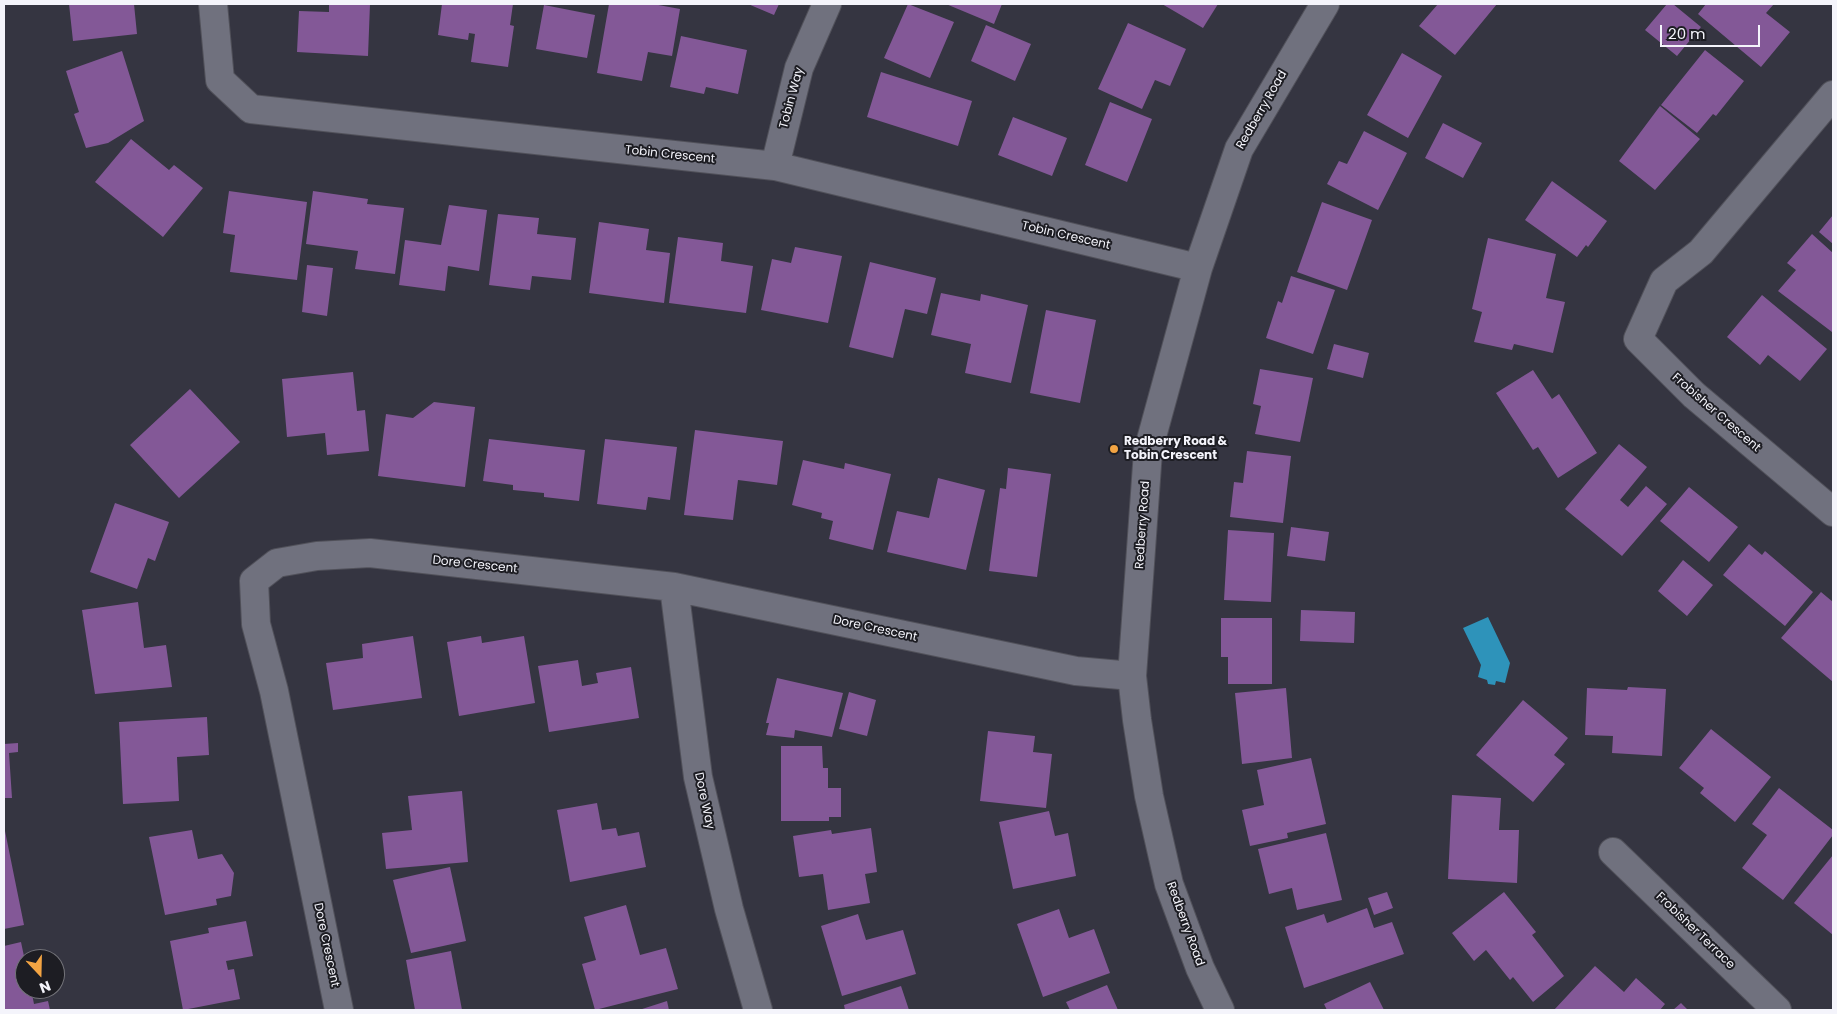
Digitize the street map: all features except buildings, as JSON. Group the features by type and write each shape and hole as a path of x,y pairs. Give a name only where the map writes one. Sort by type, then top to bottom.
{"street":[{"name":"Tobin Crescent","path":"213,4 220,80 251,109 775,166 1198,268"},
{"name":"Tobin Way","path":"775,166 799,68 827,4"},
{"name":"Redberry Road","path":"1220,1010 1200,968 1169,884 1149,796 1132,676 1148,451 1198,268 1239,149 1325,4"},
{"name":"Frobisher Crescent","path":"1833,95 1701,252 1664,281 1638,339 1694,395 1833,512"},
{"name":"Dore Crescent","path":"339,1010 274,691 256,624 254,581 277,563 317,556 370,554 674,587 1076,671 1132,676"},
{"name":"Dore Way","path":"674,587 698,777 729,909 758,1010"},
{"name":"Frobisher Terrace","path":"1613,852 1777,1010"}],"water":[{"path":"1488,617 1510,663 1505,683 1496,681 1495,685 1488,684 1487,680 1478,677 1481,665 1463,628"}],"place":[{"name":"Redberry Road & Tobin Crescent","path":"1114,449"}]}
